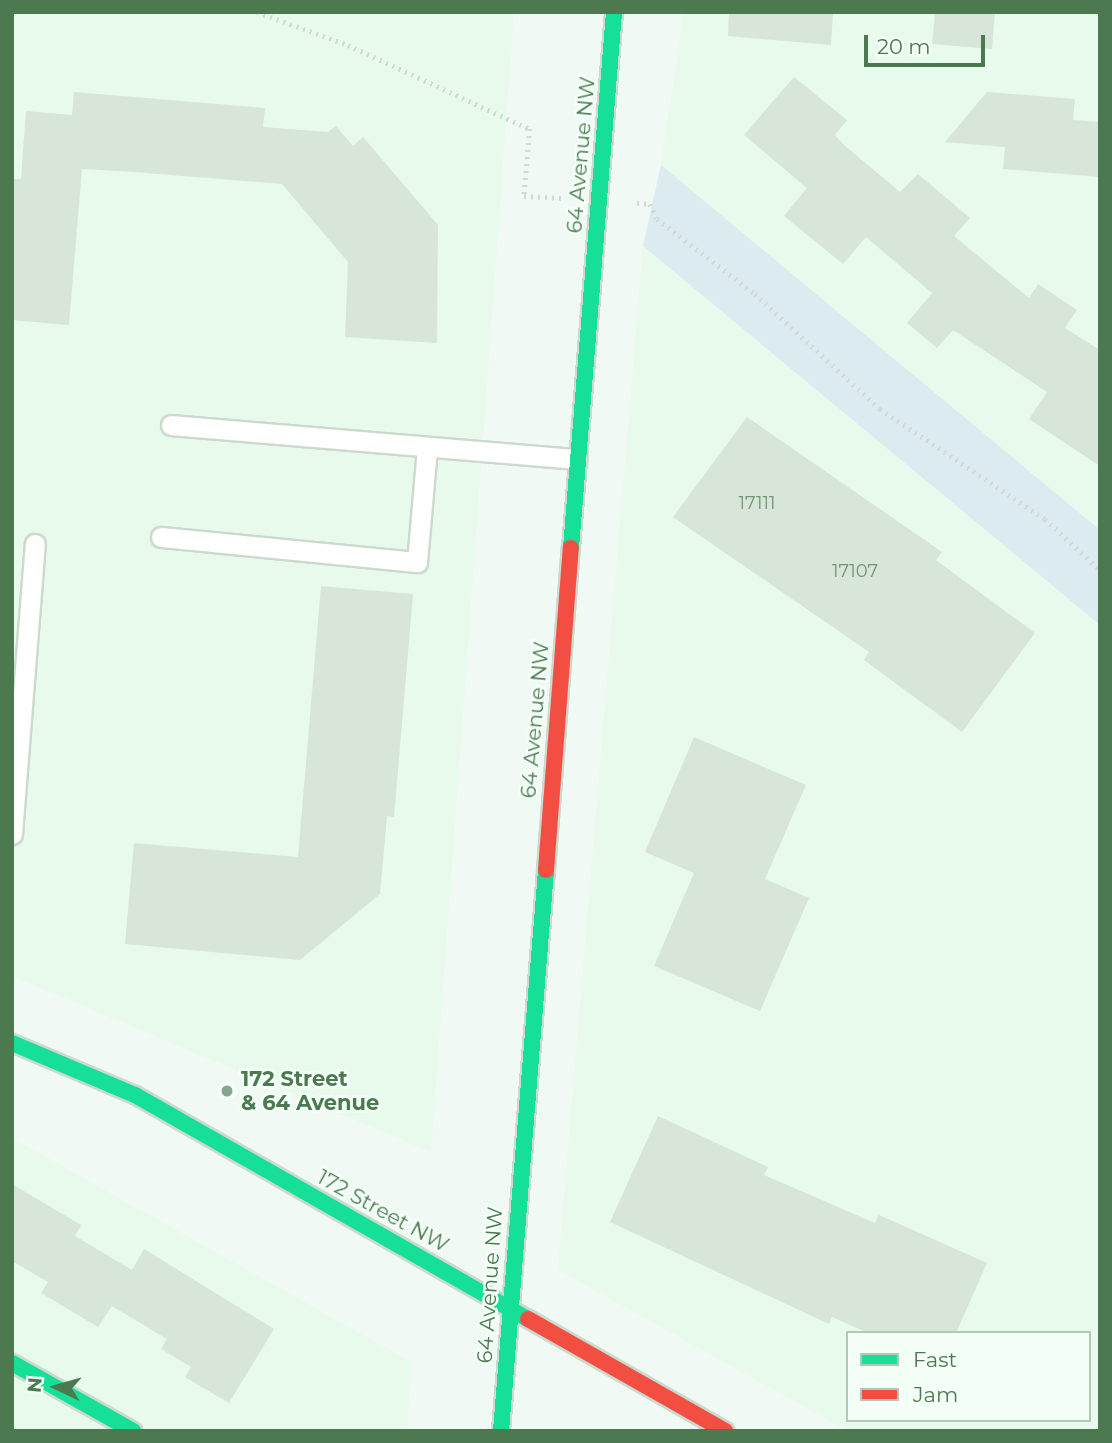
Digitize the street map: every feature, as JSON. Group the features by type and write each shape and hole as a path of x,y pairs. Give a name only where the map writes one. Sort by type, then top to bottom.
{"street":[{"name":"64 Avenue NW","path":"501,1431 614,12"},
{"name":"172 Street NW","path":"12,1043 135,1095 725,1431"},
{"path":"12,1363 133,1431"}],"lane":[{"path":"171,425 577,459"},
{"path":"162,537 417,562 427,447"},
{"path":"12,834 35,544"}],"path":[{"path":"257,12 348,45 530,130 524,196 650,204 657,219 755,294 880,409 1045,520 1100,570"}],"shaded area":[{"path":"12,12 514,12 431,1152 12,976"},
{"path":"684,12 1100,12 1100,530 661,165"},
{"path":"661,165 1100,530 1100,625 643,246"},
{"path":"643,246 1100,625 1100,1431 848,1431 558,1270"},
{"path":"12,1138 411,1362 407,1431 12,1431"}],"building":[{"path":"729,12 833,12 831,45 728,36"},
{"path":"935,12 995,12 992,49 932,44"},
{"path":"794,77 847,120 835,135 900,192 918,174 970,218 954,236 1029,298 1038,284 1077,310 1065,328 1100,350 1100,466 1029,419 1047,392 953,330 937,348 907,323 932,293 866,237 843,264 784,216 807,188 744,135"},
{"path":"74,92 265,108 263,127 328,132 336,126 353,146 363,137 438,225 437,343 345,337 348,262 282,184 82,169 69,325 12,320 12,179 21,179 26,111 72,115"},
{"path":"987,92 1075,99 1073,120 1100,122 1100,177 1003,169 1005,147 945,142"},
{"path":"747,417 942,552 936,560 1035,633 962,732 864,660 869,652 673,517"},
{"path":"321,586 413,594 394,817 387,816 380,894 300,960 125,944 134,843 298,857"},
{"path":"694,737 806,785 765,879 809,898 760,1011 654,966 694,873 645,852"},
{"path":"658,1116 768,1167 764,1175 875,1223 879,1215 987,1263 957,1331 864,1331 832,1317 829,1324 610,1222"},
{"path":"12,1184 81,1225 75,1236 132,1270 144,1249 274,1329 229,1403 185,1377 191,1367 161,1349 167,1339 112,1306 98,1327 41,1293 48,1282 12,1261"}],"traffic: fast":[{"path":"571,548 614,12"},
{"path":"501,1431 546,870"},
{"path":"12,1043 135,1095 528,1319"},
{"path":"12,1363 133,1431"}],"traffic: jam":[{"path":"546,870 571,548"},
{"path":"528,1319 725,1431"}],"place":[{"name":"172 Street & 64 Avenue","path":"227,1091"}]}
